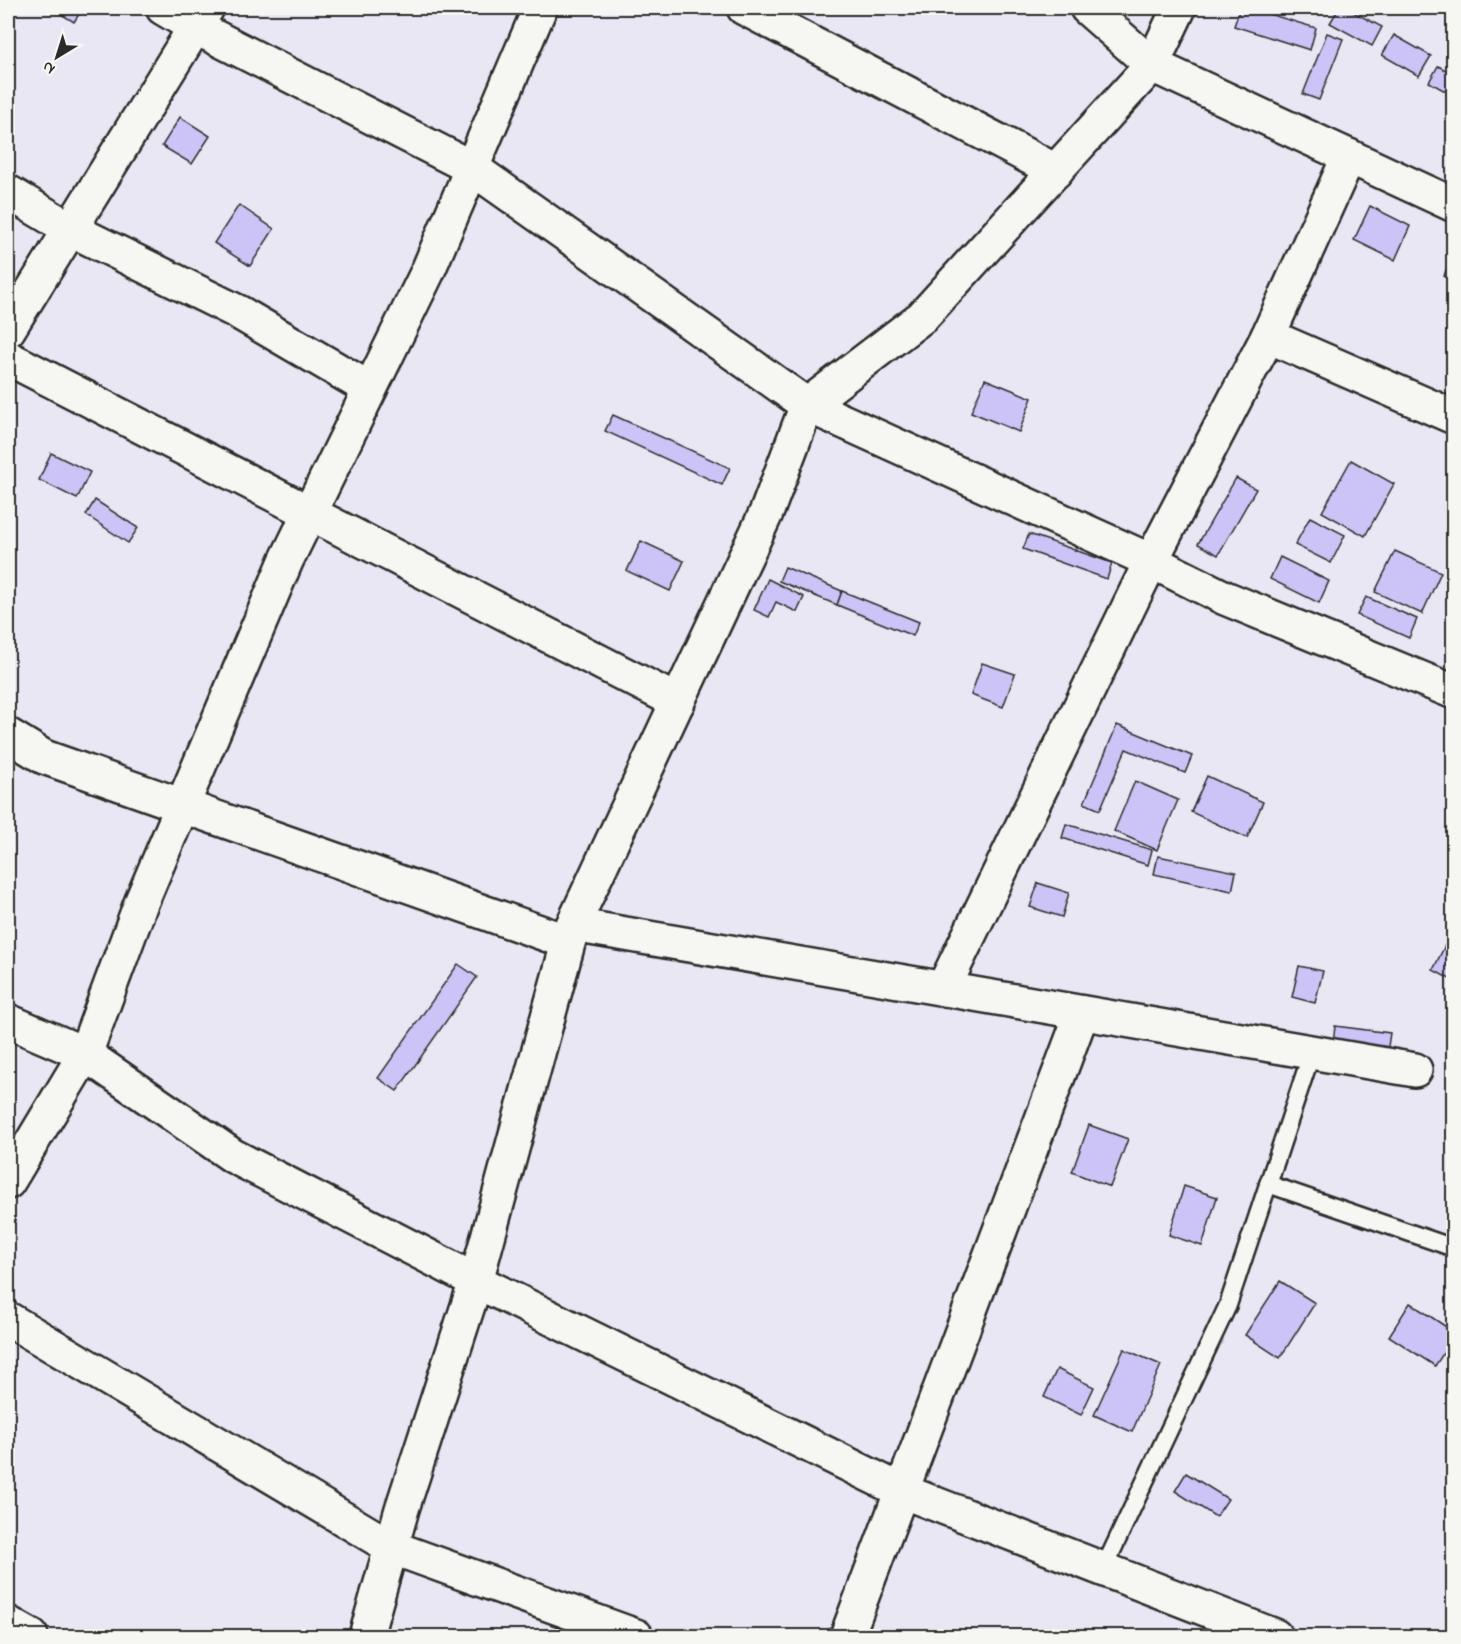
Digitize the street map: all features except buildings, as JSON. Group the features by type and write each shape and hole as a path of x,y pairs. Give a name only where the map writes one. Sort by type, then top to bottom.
{"street":[{"path":"163,8 201,17 472,168 807,405 1151,561 1225,598 1454,692"},
{"path":"8,1182 85,1054 141,903 286,561 427,273 540,8"},
{"path":"744,8 1056,171"},
{"path":"1087,8 1152,65 1454,206"},
{"path":"366,1636 402,1509 476,1281 571,934 767,511 807,405 922,317 1152,65 1179,8"},
{"path":"8,330 201,17"},
{"path":"943,989 1151,561 1268,336 1349,156"},
{"path":"8,192 70,229 238,312 370,389"},
{"path":"1268,336 1454,417"},
{"path":"8,358 678,702"},
{"path":"8,735 44,757 182,806 571,934 943,989 1415,1070"},
{"path":"846,1636 1082,1013"},
{"path":"8,1021 85,1054 233,1156 476,1281 902,1491 1275,1636"},
{"path":"8,1319 391,1547 636,1636"},
{"path":"8,1623 32,1636"}],"lane":[{"path":"1103,1570 1228,1305 1312,1052"},
{"path":"1268,1184 1454,1248"}]}
